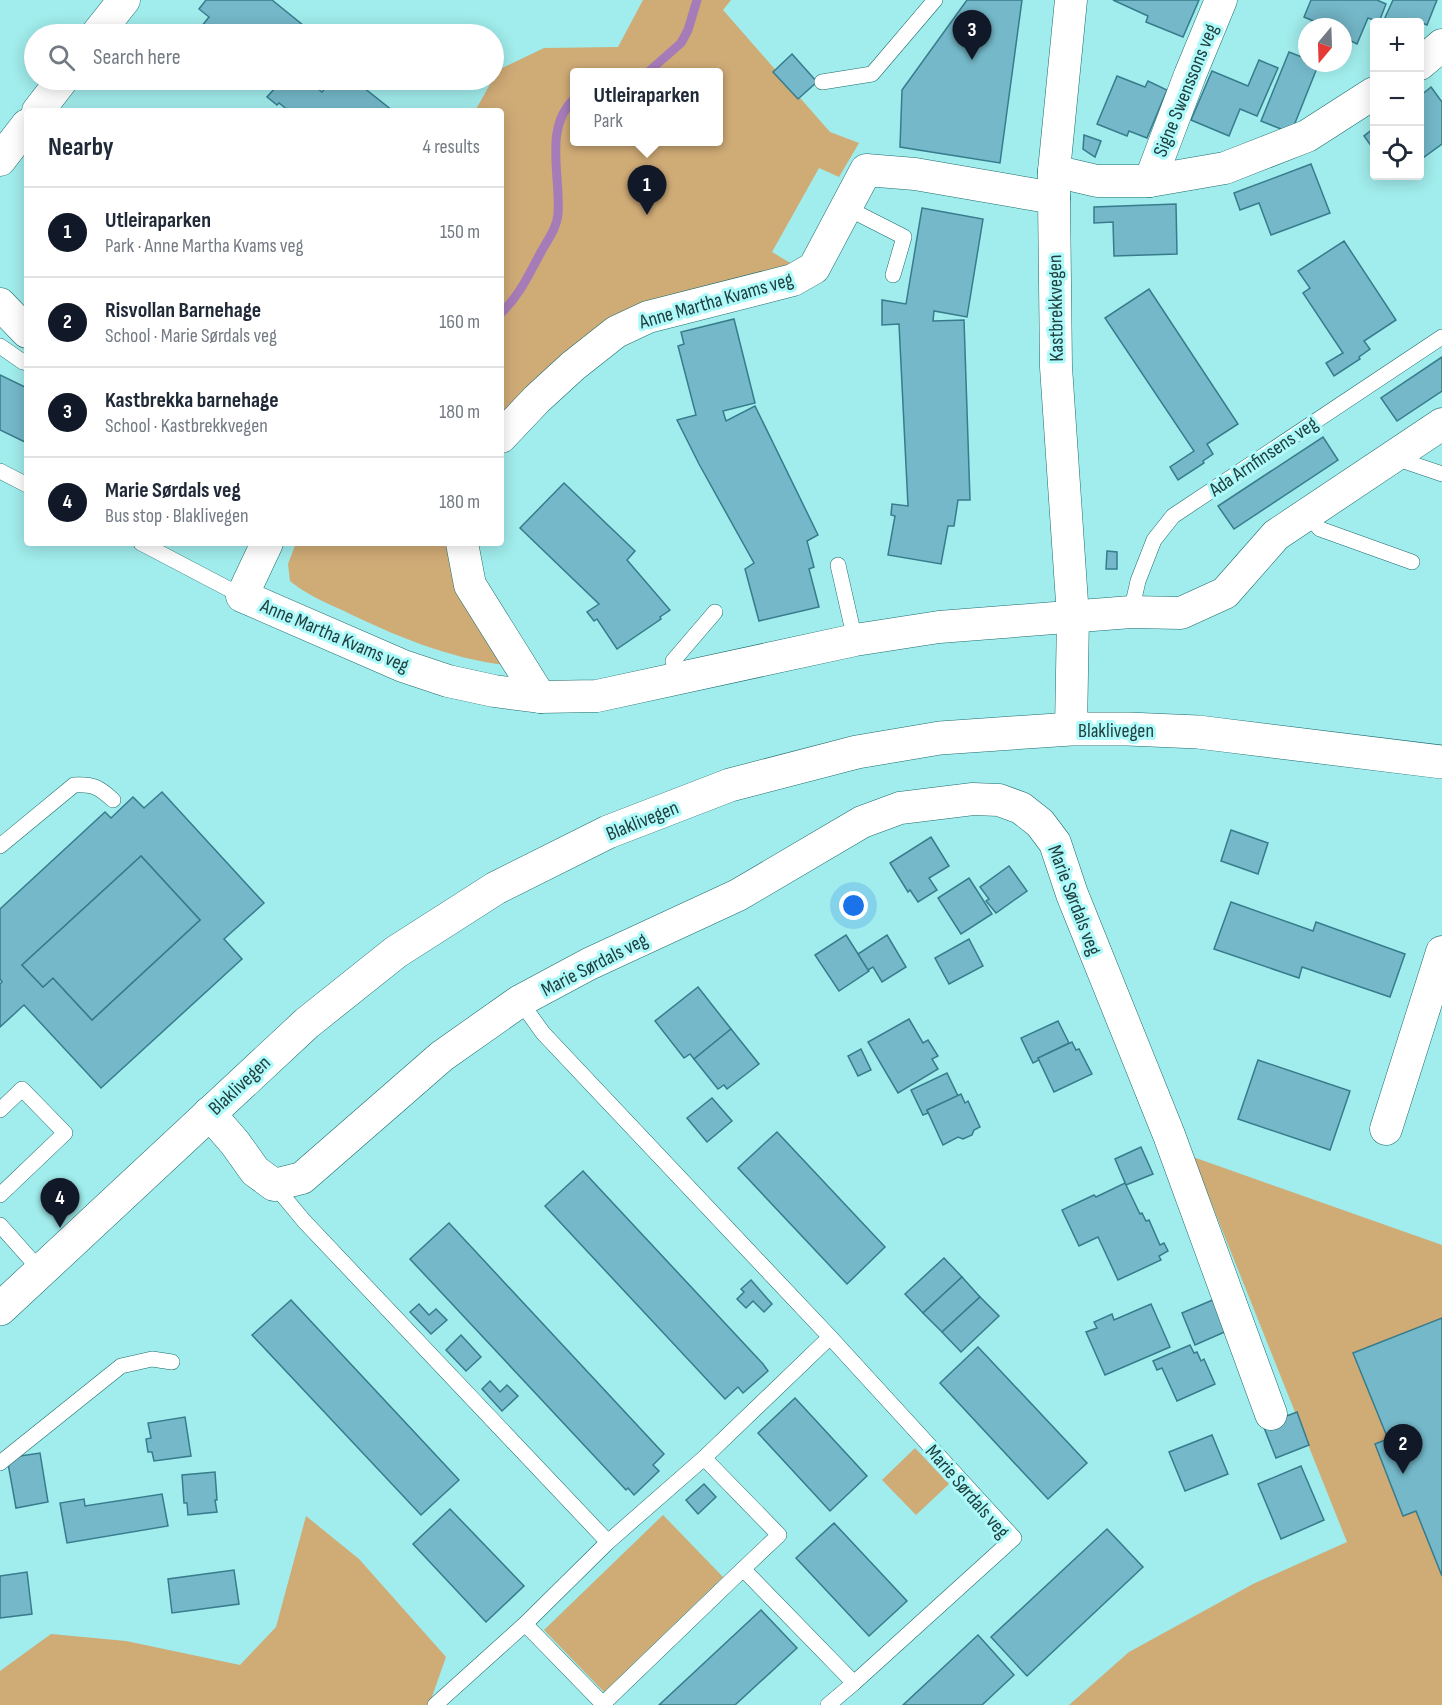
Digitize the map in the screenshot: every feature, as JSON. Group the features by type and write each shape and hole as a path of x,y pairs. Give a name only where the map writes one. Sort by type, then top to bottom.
{"main road":[{"name":"Blaklivegen","path":"0,1309 308,1023 396,952 496,888 608,832 730,785 856,752 940,738 1071,729 1198,732 1442,762"}],"street":[{"path":"105,24 124,0"},
{"name":"Kastbrekkvegen","path":"1071,0 1054,185 1056,367 1073,616 1071,729"},
{"name":"Signe Swenssons veg","path":"1150,181 1221,0"},
{"path":"1424,60 1442,45"},
{"path":"40,108 54,90"},
{"name":"Signe Swenssons veg","path":"1054,185 1150,181 1219,169 1307,136 1370,96"},
{"path":"0,160 24,129"},
{"name":"Anne Martha Kvams veg","path":"504,434 573,366 616,332 648,317 793,280 814,268 866,170 1054,185"},
{"path":"0,304 24,329"},
{"path":"1073,616 1131,612 1181,613 1225,593 1276,535 1442,424"},
{"path":"242,596 266,546"},
{"path":"463,546 470,585 540,698"},
{"name":"Anne Martha Kvams veg","path":"242,596 403,666 448,681 494,692 540,698 597,696 855,640 939,627 1073,616"},
{"name":"Marie Sørdals veg","path":"274,1185 302,1178 442,1056 520,1001 589,964 738,895 862,822 900,808 973,799 999,800 1021,808 1041,823 1055,843 1072,894 1169,1135 1271,1414"},
{"path":"1386,1130 1442,952"},
{"path":"209,1113 255,1170 274,1185"}],"lane":[{"path":"822,82 872,74 935,0"},
{"path":"847,208 904,237 894,275"},
{"name":"Ada Arnfinsens veg","path":"1131,612 1138,581 1155,540 1173,516 1442,337"},
{"path":"0,346 24,362"},
{"path":"1392,457 1442,474"},
{"path":"0,471 24,483"},
{"path":"1307,514 1320,529 1412,562"},
{"name":"Anne Martha Kvams veg","path":"147,546 242,596"},
{"path":"838,565 855,640"},
{"path":"675,680 674,661 715,612"},
{"path":"0,846 74,785 88,784 102,789 113,800"},
{"name":"Marie Sørdals veg","path":"520,1001 543,1032 830,1337 1014,1538 828,1705"},
{"path":"0,1110 22,1089 64,1133 0,1195"},
{"path":"274,1185 304,1221 608,1542"},
{"path":"0,1225 41,1271"},
{"path":"435,1705 525,1624 608,1542 704,1458 830,1337"},
{"path":"0,1463 122,1366 152,1359 172,1362"},
{"path":"525,1624 603,1704 779,1535 704,1458"},
{"path":"743,1569 854,1683"}],"shaded area":[{"path":"643,0 731,0 723,10 830,132 859,143 839,177 819,168 772,252 792,264 657,299 605,321 522,396 504,416 504,108 477,108 487,90 504,90 504,67 544,48 618,47"},
{"path":"295,546 451,546 506,665 443,652 422,645 329,604 290,581 288,564"},
{"path":"1193,1157 1442,1245 1442,1705 1069,1705 1129,1652 1253,1584 1347,1542"},
{"path":"915,1448 949,1484 916,1515 882,1480"},
{"path":"663,1515 723,1577 604,1692 544,1630"},
{"path":"306,1516 359,1559 446,1657 429,1705 0,1705 0,1671 51,1634 126,1641 240,1665 276,1627"}],"building":[{"path":"206,0 272,0 302,24 203,24 209,17 199,9"},
{"path":"967,0 1022,0 1000,163 900,147 902,90"},
{"path":"1113,0 1199,0 1183,37 1146,22 1148,16"},
{"path":"1311,0 1377,0 1386,4 1381,18 1368,18 1357,44 1352,42 1352,18 1304,17"},
{"path":"1393,0 1437,0 1427,25 1424,24 1424,18 1385,18"},
{"path":"1289,52 1298,56 1298,72 1315,72 1291,133 1261,121"},
{"path":"792,54 817,82 798,99 773,72"},
{"path":"1259,60 1278,68 1257,116 1240,109 1229,136 1191,120 1212,71 1248,86"},
{"path":"1117,76 1145,87 1148,81 1167,90 1147,138 1129,131 1127,136 1097,124"},
{"path":"1431,87 1442,102 1442,144 1424,157 1424,126 1424,93"},
{"path":"273,90 319,90 322,92 324,90 367,90 389,108 285,108 267,97"},
{"path":"1370,131 1370,144 1364,136"},
{"path":"1084,135 1101,141 1095,157 1083,149"},
{"path":"1311,164 1330,213 1271,235 1259,203 1240,210 1234,193"},
{"path":"1176,204 1177,254 1114,256 1113,222 1094,223 1094,207"},
{"path":"922,208 983,219 967,317 934,311 933,321 964,320 970,500 958,500 954,526 948,526 941,564 888,555 895,516 891,515 892,504 908,506 899,324 882,325 882,300 906,304"},
{"path":"1344,241 1396,320 1364,341 1370,349 1359,357 1360,359 1334,376 1326,363 1343,353 1303,293 1310,288 1298,271"},
{"path":"1149,289 1238,424 1207,444 1213,454 1203,461 1204,463 1178,480 1170,467 1194,451 1105,318"},
{"path":"734,319 755,403 723,411 726,421 755,406 818,535 807,541 814,567 809,569 819,607 759,621 745,569 754,563 677,420 696,415 678,346 684,344 681,332"},
{"path":"1442,357 1442,391 1397,421 1381,398"},
{"path":"0,375 24,387 24,442 0,430"},
{"path":"1323,437 1338,460 1234,529 1218,506"},
{"path":"564,483 635,551 627,560 670,610 660,617 661,619 617,649 597,619 594,621 587,612 599,604 520,528"},
{"path":"1107,551 1117,552 1117,569 1106,569"},
{"path":"162,792 264,903 224,939 242,959 101,1088 24,1005 0,1027 0,984 2,982 0,979 0,909 105,812 111,818 133,797 144,808","holes":["141,856 200,920 92,1020 53,978 43,987 22,965"]},
{"path":"1231,830 1268,843 1258,874 1221,861"},
{"path":"931,837 949,866 929,878 937,890 918,902 910,890 908,892 890,863"},
{"path":"141,856 200,920 92,1020 53,978 43,987 22,965"},
{"path":"1009,866 1027,891 996,913 986,901 989,899 980,887"},
{"path":"969,878 992,914 961,934 938,898"},
{"path":"1231,902 1313,931 1316,922 1405,954 1390,997 1302,967 1299,978 1214,949"},
{"path":"846,935 869,971 839,991 815,955"},
{"path":"887,935 906,967 882,982 873,967 868,970 858,954"},
{"path":"969,939 983,966 949,984 935,958"},
{"path":"698,987 731,1029 694,1059 690,1054 684,1058 655,1021"},
{"path":"909,1019 923,1043 928,1040 938,1056 932,1059 938,1069 898,1093 868,1042"},
{"path":"1058,1021 1069,1043 1038,1058 1039,1060 1033,1063 1021,1038"},
{"path":"731,1029 759,1064 727,1089 724,1085 718,1089 694,1059"},
{"path":"1072,1042 1076,1050 1079,1049 1092,1074 1054,1092 1038,1058"},
{"path":"861,1049 871,1070 858,1076 848,1056"},
{"path":"1258,1060 1350,1091 1330,1150 1238,1119"},
{"path":"947,1073 958,1096 927,1110 928,1113 923,1115 911,1090"},
{"path":"961,1094 965,1103 968,1101 980,1127 974,1130 972,1135 963,1139 958,1137 943,1145 927,1110"},
{"path":"712,1098 732,1121 707,1142 687,1118"},
{"path":"777,1132 885,1247 847,1284 738,1168"},
{"path":"1141,1147 1153,1174 1126,1185 1115,1159"},
{"path":"583,1171 763,1364 768,1371 743,1393 738,1387 725,1399 545,1206"},
{"path":"1125,1183 1140,1214 1142,1213 1146,1221 1149,1220 1160,1245 1164,1243 1168,1251 1159,1256 1161,1260 1118,1280 1098,1237 1079,1246 1062,1210"},
{"path":"449,1223 664,1454 653,1465 659,1471 634,1495 628,1488 626,1490 410,1259"},
{"path":"944,1258 962,1277 923,1313 905,1294"},
{"path":"962,1277 980,1297 942,1332 923,1313"},
{"path":"751,1280 772,1304 764,1312 753,1301 746,1308 737,1299 744,1292 741,1289"},
{"path":"980,1297 999,1316 961,1352 942,1332"},
{"path":"1215,1299 1229,1330 1195,1345 1182,1313"},
{"path":"291,1300 459,1480 421,1515 252,1335"},
{"path":"419,1304 429,1315 436,1309 447,1320 431,1334 410,1312"},
{"path":"1151,1304 1170,1347 1105,1375 1086,1332 1097,1328 1094,1322 1112,1314 1114,1320"},
{"path":"1442,1318 1442,1576 1416,1511 1403,1516 1375,1444 1388,1439 1353,1353"},
{"path":"461,1335 481,1357 466,1371 446,1350"},
{"path":"1190,1345 1194,1353 1197,1352 1201,1361 1204,1359 1215,1384 1177,1401 1162,1368 1157,1370 1153,1361"},
{"path":"978,1347 1087,1463 1048,1499 940,1383"},
{"path":"490,1381 500,1392 507,1385 518,1396 502,1411 482,1389"},
{"path":"795,1398 867,1476 830,1511 758,1433"},
{"path":"1297,1412 1309,1445 1276,1458 1263,1425"},
{"path":"185,1417 191,1456 154,1461 152,1452 148,1452 146,1439 151,1438 148,1423"},
{"path":"1212,1435 1228,1474 1185,1491 1169,1452"},
{"path":"40,1453 48,1502 16,1508 7,1458"},
{"path":"1301,1466 1324,1520 1281,1539 1258,1484"},
{"path":"215,1472 217,1512 188,1515 187,1503 184,1503 182,1475"},
{"path":"704,1484 716,1497 698,1514 686,1500"},
{"path":"162,1494 168,1526 67,1543 60,1503 84,1499 85,1506"},
{"path":"450,1509 524,1586 486,1622 413,1544"},
{"path":"834,1523 907,1601 869,1636 796,1558"},
{"path":"1107,1529 1143,1567 1027,1676 991,1637"},
{"path":"234,1570 239,1604 172,1613 168,1579"},
{"path":"27,1572 32,1614 0,1618 0,1576"},
{"path":"761,1610 797,1648 735,1705 659,1705"},
{"path":"978,1635 1014,1675 982,1705 903,1705"}],"waterway":[{"path":"653,68 681,43 688,30 697,0"},
{"path":"504,310 524,284 556,224 558,214 556,137 559,123 570,104"}],"place":[{"name":"Kastbrekka barnehage","path":"972,60"},
{"name":"Utleiraparken","path":"647,215"},
{"name":"Marie Sørdals veg","path":"60,1228"},
{"name":"Risvollan Barnehage","path":"1403,1474"}]}
